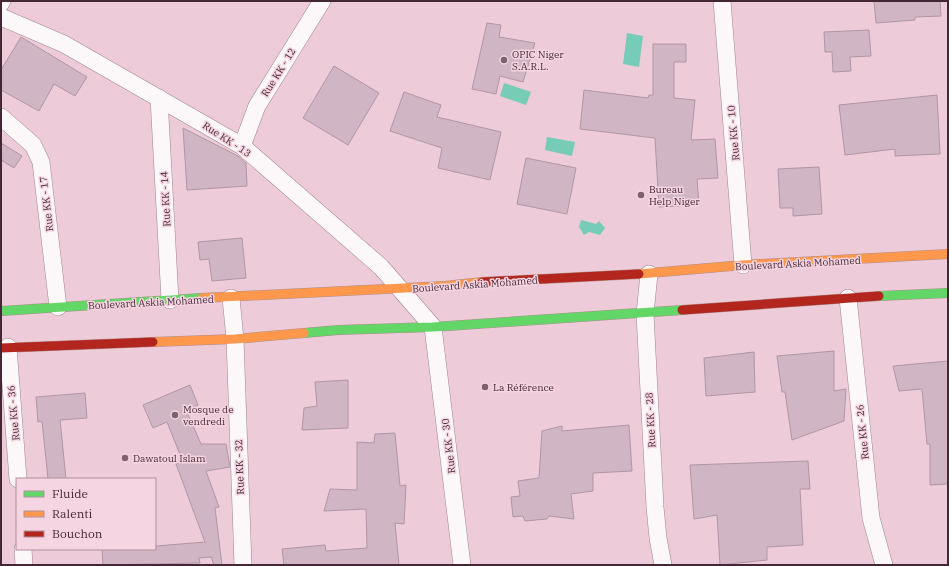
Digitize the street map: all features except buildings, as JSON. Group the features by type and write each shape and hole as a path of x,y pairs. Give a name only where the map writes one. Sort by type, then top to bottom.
{"main road":[{"name":"Boulevard Askia Mohamed","path":"1,311 170,300 231,298 649,274 743,266 948,254"},
{"path":"4,347 235,339 338,330 433,327 646,314 848,298 948,293"}],"street":[{"name":"Rue KK - 12","path":"242,146 257,106 322,1"},
{"name":"Rue KK - 10","path":"722,1 743,266"},
{"name":"Rue KK - 13","path":"1,17 64,44 242,146 381,267 401,288 433,327"},
{"name":"Rue KK - 14","path":"159,98 170,300"},
{"name":"Rue KK - 17","path":"1,117 32,145 41,162 58,307"},
{"name":"Rue KK - 28","path":"649,274 646,314 655,507 658,538 663,565"},
{"name":"Rue KK - 32","path":"231,298 235,339 243,565"},
{"name":"Rue KK - 26","path":"848,298 871,518 884,565"},
{"name":"Rue KK - 30","path":"433,327 462,565"},
{"name":"Rue KK - 36","path":"4,347 18,478"},
{"path":"23,550 24,565"}],"shaded area":[{"path":"627,33 643,36 639,67 623,64"},
{"path":"504,83 531,92 526,105 500,96"},
{"path":"547,137 575,142 572,156 545,150"},
{"path":"581,220 596,224 599,221 605,228 600,235 589,232 584,235 579,227"}],"traffic: fast":[{"path":"879,296 948,293"},
{"path":"1,311 202,298"},
{"path":"304,333 338,330 433,327 682,310"}],"traffic: slow":[{"path":"639,274 743,265 948,254"},
{"path":"202,298 445,286 482,282"},
{"path":"153,342 235,339 304,333"}],"traffic: jam":[{"path":"482,282 639,274"},
{"path":"682,310 879,296"},
{"path":"1,348 153,342"}],"place":[{"name":"OPIC Niger S.A.R.L.","path":"504,60"},
{"name":"Bureau Help Niger","path":"641,195"},
{"name":"La Référence","path":"485,387"},
{"name":"Mosque de vendredi","path":"175,415"},
{"name":"Dawatoul Islam","path":"125,458"}]}
